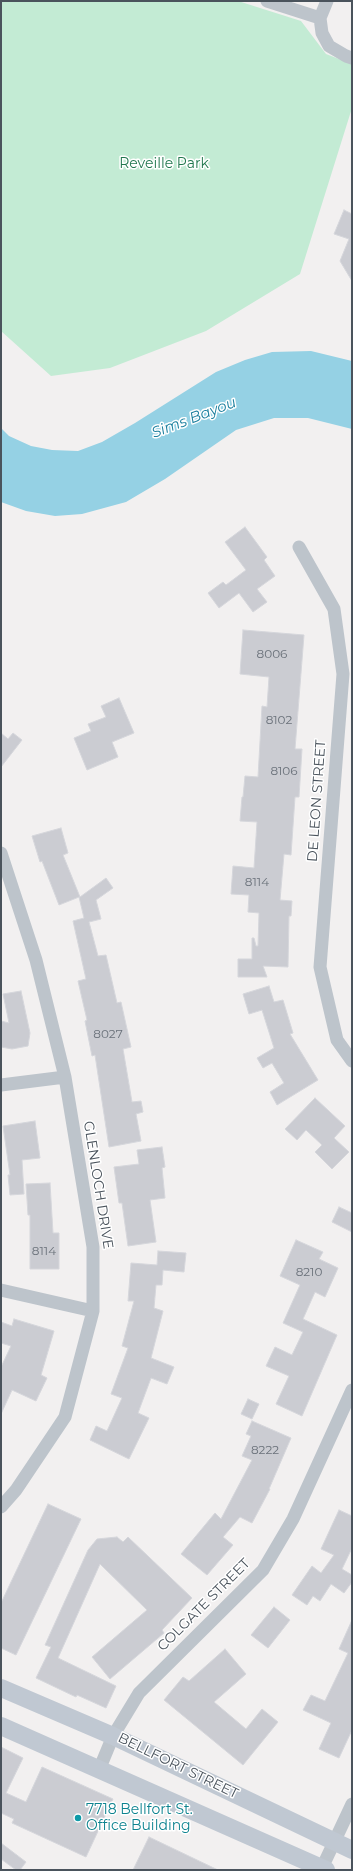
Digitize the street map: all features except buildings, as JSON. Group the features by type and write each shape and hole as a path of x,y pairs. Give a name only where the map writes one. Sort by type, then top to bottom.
{"main road":[{"name":"BELLFORT STREET","path":"1,1688 113,1736 352,1850"},
{"path":"1,1726 323,1869"}],"street":[{"path":"267,1 320,18"},
{"path":"327,1 320,18 322,33 328,46 352,58"},
{"name":"DE LEON STREET","path":"299,548 334,609 347,675 320,967 337,1040 352,1061"},
{"name":"GLENLOCH DRIVE","path":"1,853 36,960 65,1077 93,1247 93,1311 65,1417 16,1490 1,1508"},
{"path":"1,1085 65,1077"},
{"path":"1,1290 93,1311"},
{"name":"COLGATE STREET","path":"99,1770 113,1736 140,1693 263,1570 293,1519 352,1390"},
{"path":"323,1869 334,1841 352,1804"}],"green space":[{"name":"Reveille Park","path":"1,1 238,1 301,21 326,54 352,64 352,108 300,274 206,331 110,368 51,376 1,331"}],"water":[{"name":"Sims Bayou","path":"311,351 352,361 352,429 308,418 274,418 236,430 165,479 126,502 82,514 55,516 26,511 1,502 1,428 9,436 31,446 52,450 78,451 102,442 216,372 245,360 272,352"}],"place":[{"name":"7718 Bellfort St. Office Building","path":"78,1818"}]}
